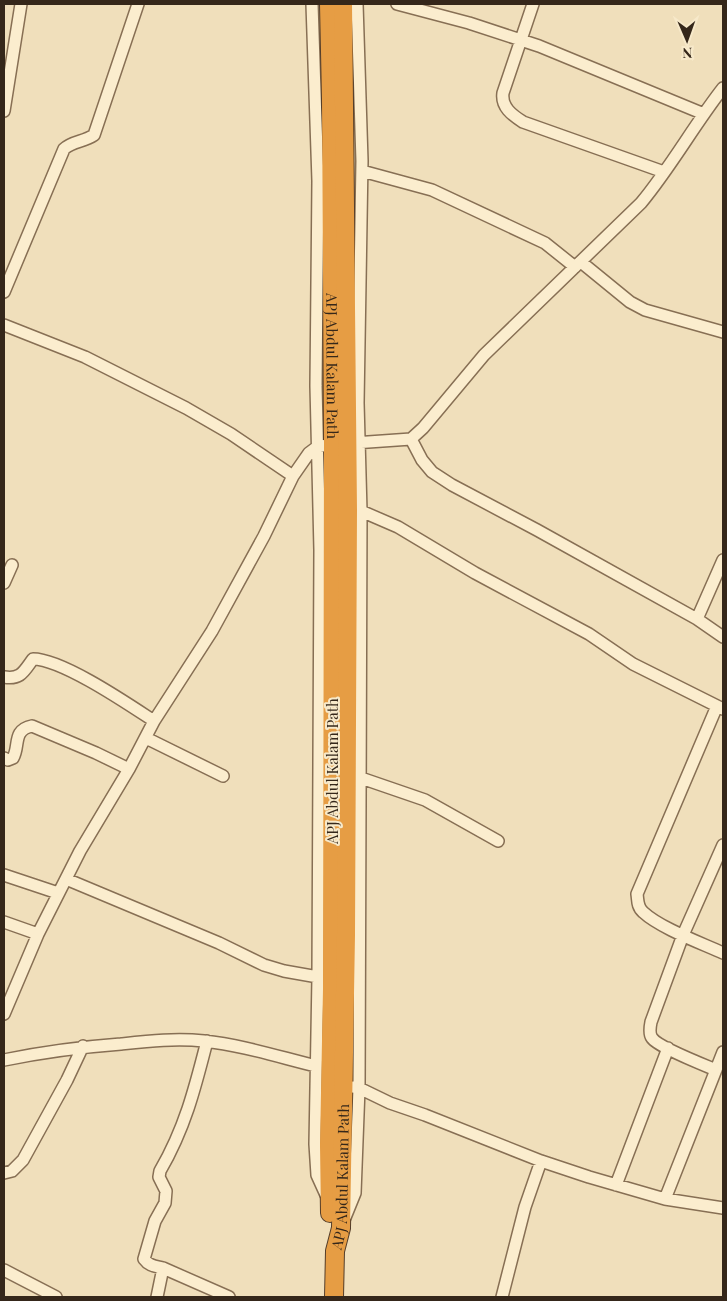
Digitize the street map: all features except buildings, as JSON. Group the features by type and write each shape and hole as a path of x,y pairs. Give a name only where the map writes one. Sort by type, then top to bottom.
{"highway":[{"name":"APJ Abdul Kalam Path","path":"329,4 339,444 345,1022 341,1228 335,1251"},
{"name":"APJ Abdul Kalam Path","path":"339,444 346,124 343,4"},
{"name":"APJ Abdul Kalam Path","path":"335,1251 330,1203 344,1086"},
{"path":"334,1297 335,1251"}],"street":[{"path":"4,112 7,69 22,4"},
{"path":"4,292 64,149 69,144 87,140 94,135 138,4"},
{"path":"312,4 318,181 316,378 361,511 361,778 345,1022 344,1086 541,1161 665,1199 723,1208"},
{"path":"330,1203 317,1174 315,1144 318,977 320,550 339,444 358,403 362,171 357,4"},
{"path":"397,4 469,23 520,40 704,114"},
{"path":"533,4 502,99 512,115 523,122 664,172"},
{"path":"4,1014 38,934 96,822 129,769 154,721 212,631 264,536 293,476 309,453 339,444 410,439 423,428 484,355 641,203 723,88"},
{"path":"362,171 432,190 545,243 578,264 630,302 645,310 723,332"},
{"path":"4,324 85,357 186,408 231,434 293,476"},
{"path":"410,439 422,460 432,472 697,619 723,636"},
{"path":"361,511 398,527 475,573 589,634 633,664 720,707 637,894 638,904 642,911 683,935 723,953"},
{"path":"697,619 723,560"},
{"path":"4,583 12,565"},
{"path":"4,676 13,678 20,675 33,659 44,659 71,671 154,721"},
{"path":"4,758 8,760 12,758 16,753 19,733 25,728 32,726 129,769"},
{"path":"146,738 223,776"},
{"path":"361,778 425,800 498,841"},
{"path":"716,1070 668,1048 652,1038 650,1033 651,1022 683,935 723,845"},
{"path":"4,875 58,893"},
{"path":"66,879 264,965 284,971 318,977"},
{"path":"4,922 38,934"},
{"path":"4,1060 83,1046 155,1040 207,1041 258,1051 316,1066"},
{"path":"207,1041 182,1130 160,1171 159,1177 166,1191 165,1203 155,1221 144,1260 147,1264 163,1268 229,1297"},
{"path":"4,1173 12,1171 23,1160 67,1080 83,1046"},
{"path":"616,1185 668,1048"},
{"path":"665,1199 723,1052"},
{"path":"502,1297 525,1207 541,1161"},
{"path":"156,1297 163,1268"},
{"path":"4,1270 56,1297"}]}
